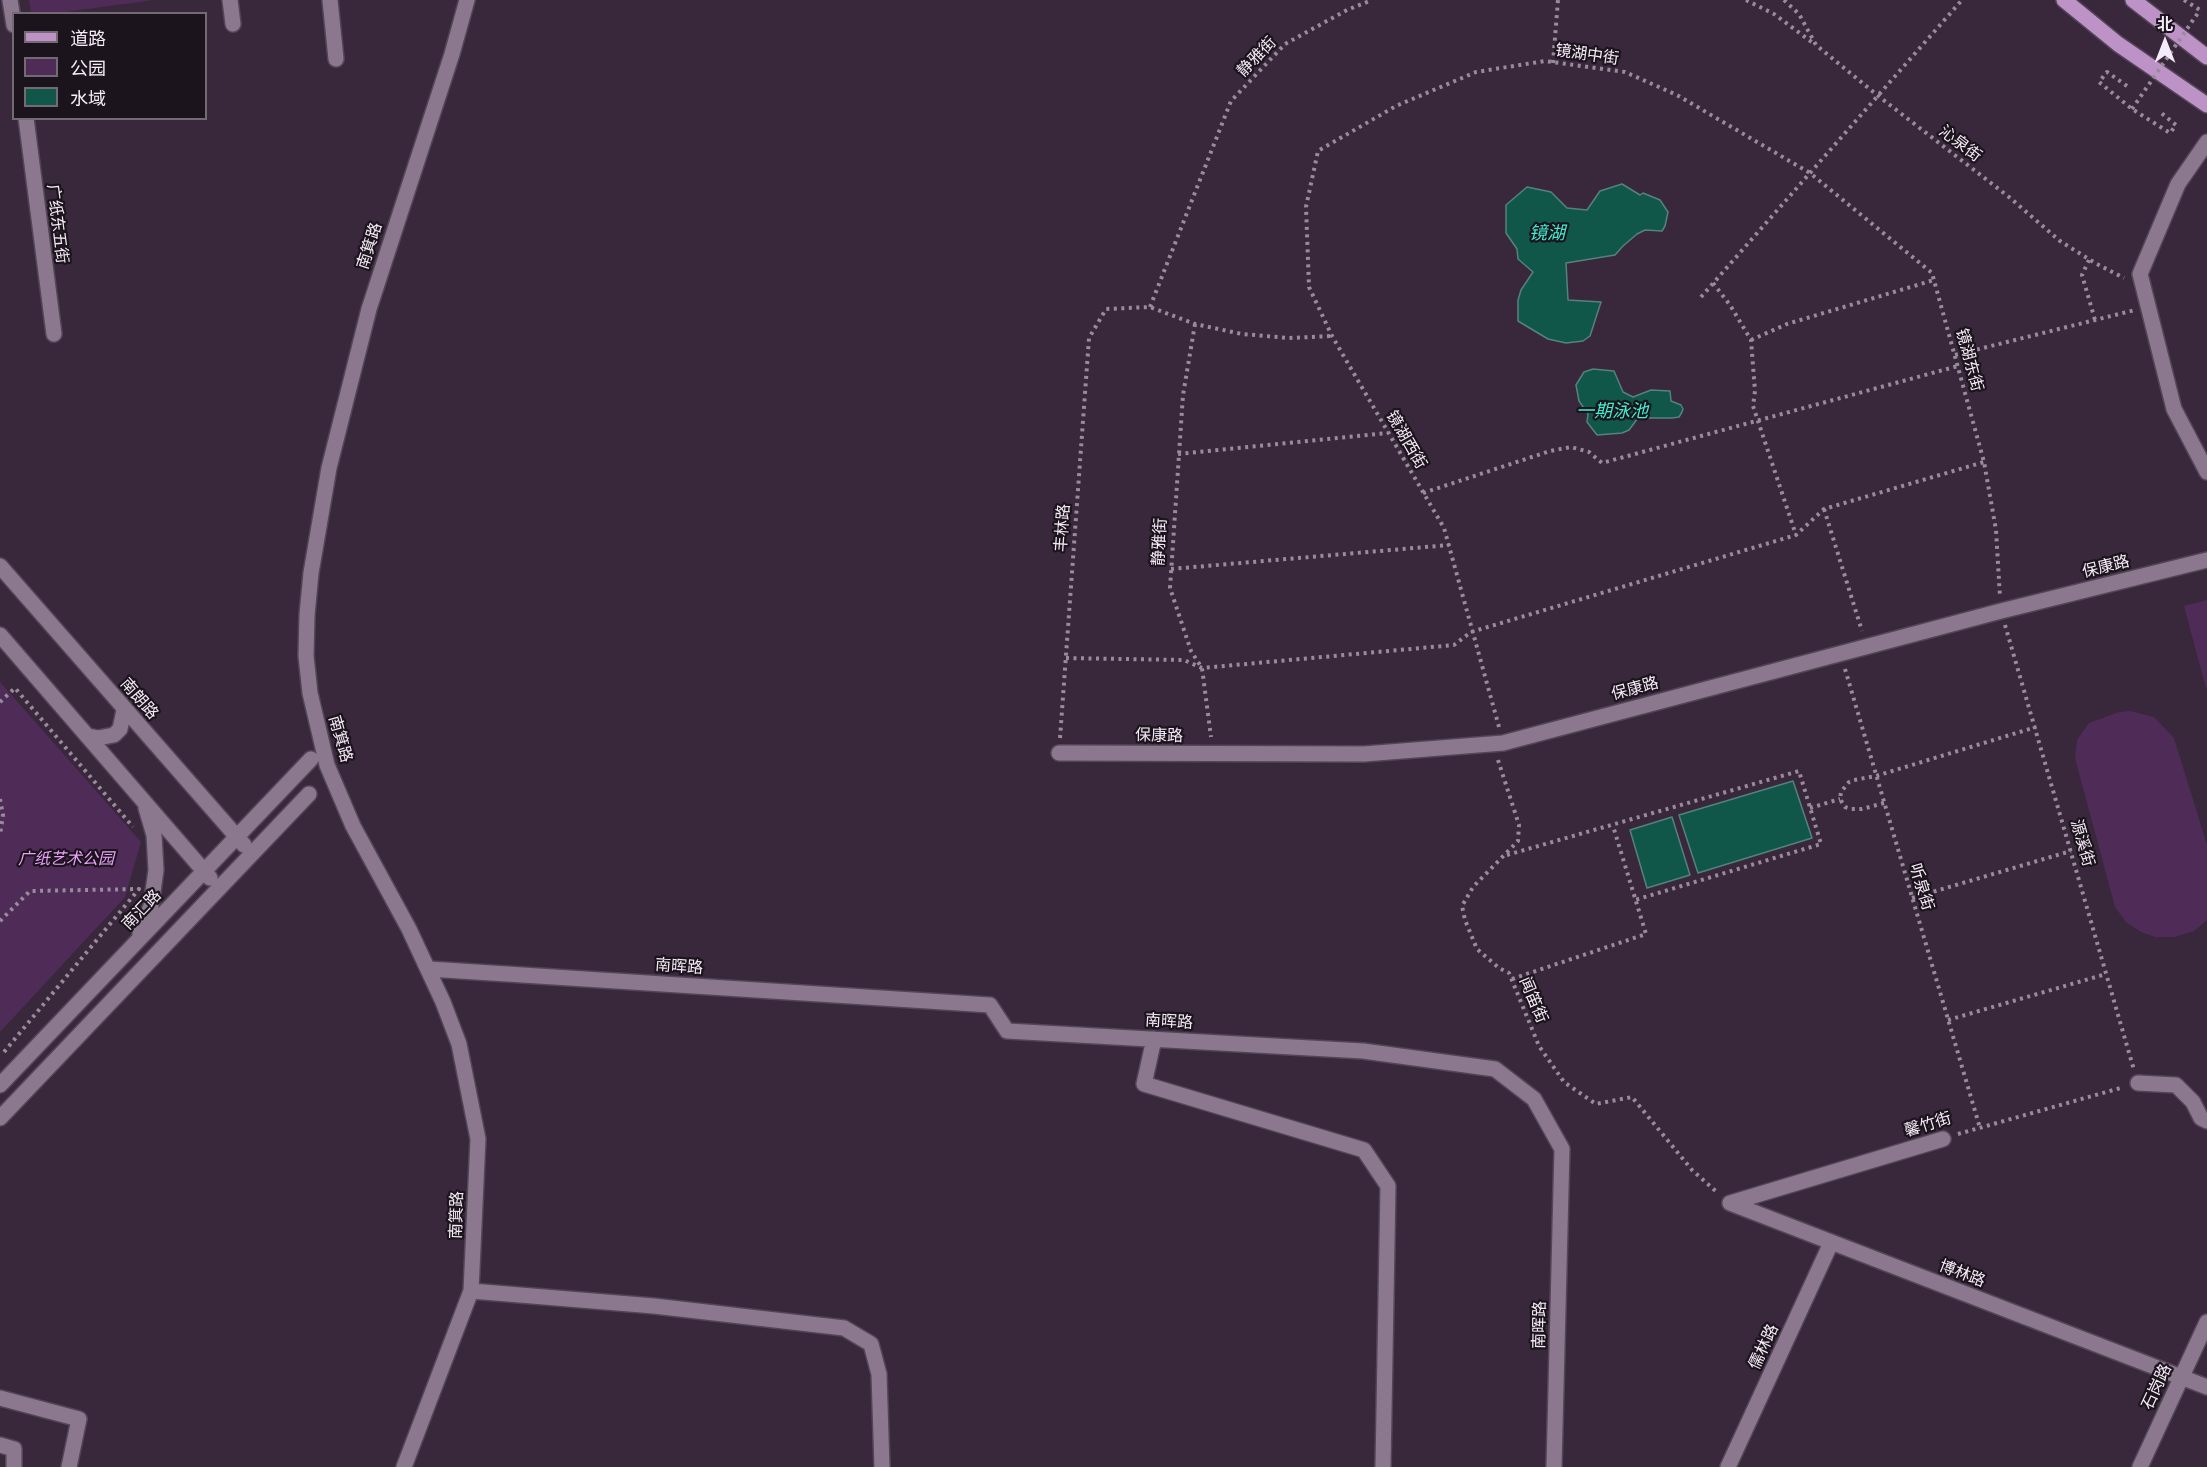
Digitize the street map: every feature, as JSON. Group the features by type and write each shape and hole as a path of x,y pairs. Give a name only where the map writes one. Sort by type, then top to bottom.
{"main road":[{"path":"2064,0 2118,44 2207,105"},
{"path":"2133,0 2207,57"}],"street":[{"path":"230,0 233,24"},
{"path":"330,0 336,59"},
{"name":"南箕路","path":"404,1467 471,1291 478,1139 459,1044 429,969 353,826 327,765 310,693 306,656 307,615 311,573 329,468 366,320 452,54 467,0"},
{"name":"广纸东五街","path":"26,120 54,334"},
{"path":"2207,142 2178,184 2140,274 2174,408 2207,472"},
{"name":"保康路","path":"1059,753 1364,754 1498,743 2001,611 2207,560"},
{"name":"南朗路","path":"0,566 251,854"},
{"path":"0,635 219,888"},
{"path":"87,736 106,738 114,735 120,729 124,710"},
{"name":"南汇路","path":"0,1085 311,759"},
{"path":"0,1118 309,794"},
{"path":"136,943 151,906 156,870 154,835 142,800"},
{"name":"南晖路","path":"429,969 990,1005 1007,1031 1363,1051 1495,1069 1534,1099 1562,1149 1554,1467"},
{"path":"1154,1039 1144,1084 1364,1150 1388,1186 1383,1467"},
{"path":"2138,1083 2176,1085 2193,1102 2201,1118 2207,1121"},
{"name":"馨竹街","path":"1730,1203 1943,1139"},
{"name":"博林路","path":"1730,1203 2207,1387"},
{"name":"儒林路","path":"1728,1467 1832,1243"},
{"path":"471,1291 654,1306 844,1328 871,1344 879,1374 882,1467"},
{"name":"石岗路","path":"2140,1467 2207,1322"},
{"path":"0,1398 79,1419 69,1467"},
{"path":"0,1445 14,1449 14,1467"}],"path":[{"name":"静雅街","path":"1149,307 1231,101 1285,44 1347,10 1372,0"},
{"path":"1553,63 1558,0"},
{"path":"1746,0 1774,14 1816,45"},
{"name":"沁泉街","path":"1784,0 1799,14 1816,45 1876,95 2009,196 2060,240 2089,260 2122,278 2140,274"},
{"path":"1701,297 1876,95 1962,0"},
{"path":"2133,109 2200,10 2184,0"},
{"name":"镜湖中街","path":"1318,151 1396,106 1476,72 1545,61 1625,72 1677,95 1810,173"},
{"path":"2127,86 2107,72 2099,82 2133,109 2170,133 2176,126 2160,112"},
{"name":"镜湖西街","path":"1318,151 1306,207 1309,287 1332,336 1444,528 1472,632 1498,743"},
{"name":"镜湖东街","path":"1810,173 1932,273 1984,462 1996,530 2001,611"},
{"path":"2089,260 2082,275 2095,320"},
{"path":"1751,340 1788,324 1934,280"},
{"path":"1713,283 1730,305 1751,340 1755,391 1753,406 1796,535"},
{"name":"丰林路","path":"1059,753 1089,338 1106,309 1149,307"},
{"path":"1149,307 1195,324 1242,334 1289,338 1332,336"},
{"path":"1955,355 2148,307"},
{"name":"静雅街","path":"1195,324 1183,395 1170,588 1191,651 1202,668 1213,754"},
{"path":"1423,492 1550,450 1571,447 1589,452 1602,463 1958,366"},
{"path":"1178,454 1388,433"},
{"path":"1066,658 1184,660 1202,668 1454,645 1472,632 1796,535 1824,509 1984,462"},
{"path":"1824,509 1867,647"},
{"path":"1171,569 1449,545"},
{"name":"源溪街","path":"2001,611 2138,1083"},
{"name":"听泉街","path":"1841,653 1980,1128"},
{"path":"0,702 15,688 136,830"},
{"path":"1884,803 1851,810 1845,807 1840,799 1841,792 1849,782 1876,776 2036,727"},
{"name":"闻笛街","path":"1498,743 1519,825 1518,842 1473,887 1462,906 1477,949 1499,968 1509,973 1539,1046 1564,1082 1596,1104 1632,1097 1692,1170 1730,1203"},
{"path":"1506,855 1798,771 1821,844 1635,900"},
{"path":"0,799 3,821 0,835"},
{"path":"1810,808 1840,799"},
{"path":"1512,979 1646,934 1613,826"},
{"path":"1912,898 2071,851"},
{"path":"4,1052 139,889 138,877"},
{"path":"0,921 30,891 139,889"},
{"path":"1948,1020 2106,974"},
{"name":"馨竹街","path":"1943,1139 2138,1083"}],"green space":[{"path":"29,0 154,0 65,12 31,12"},
{"path":"2207,600 2207,687 2206,688 2184,606"},
{"name":"广纸艺术公园","path":"0,682 141,842 125,897 0,1032"},
{"path":"2130,711 2154,717 2174,738 2207,845 2207,920 2194,931 2174,937 2155,937 2141,932 2126,922 2115,907 2075,758 2077,740 2089,723 2119,712"}],"water":[{"name":"镜湖","path":"1622,184 1640,195 1643,193 1660,200 1668,212 1662,231 1645,230 1637,234 1615,255 1566,263 1568,300 1601,302 1590,336 1583,341 1566,343 1548,339 1518,321 1518,300 1521,290 1533,272 1518,259 1517,249 1506,233 1506,205 1527,187 1551,192 1567,208 1587,210 1600,191"},
{"name":"一期泳池","path":"1593,369 1614,371 1623,392 1633,397 1651,390 1670,391 1671,401 1681,405 1682,412 1679,417 1672,418 1638,418 1629,430 1622,433 1597,435 1587,422 1588,414 1579,401 1576,385 1584,372"},
{"path":"1793,781 1812,838 1698,873 1679,815"},
{"path":"1672,817 1690,875 1647,888 1630,830"}]}
